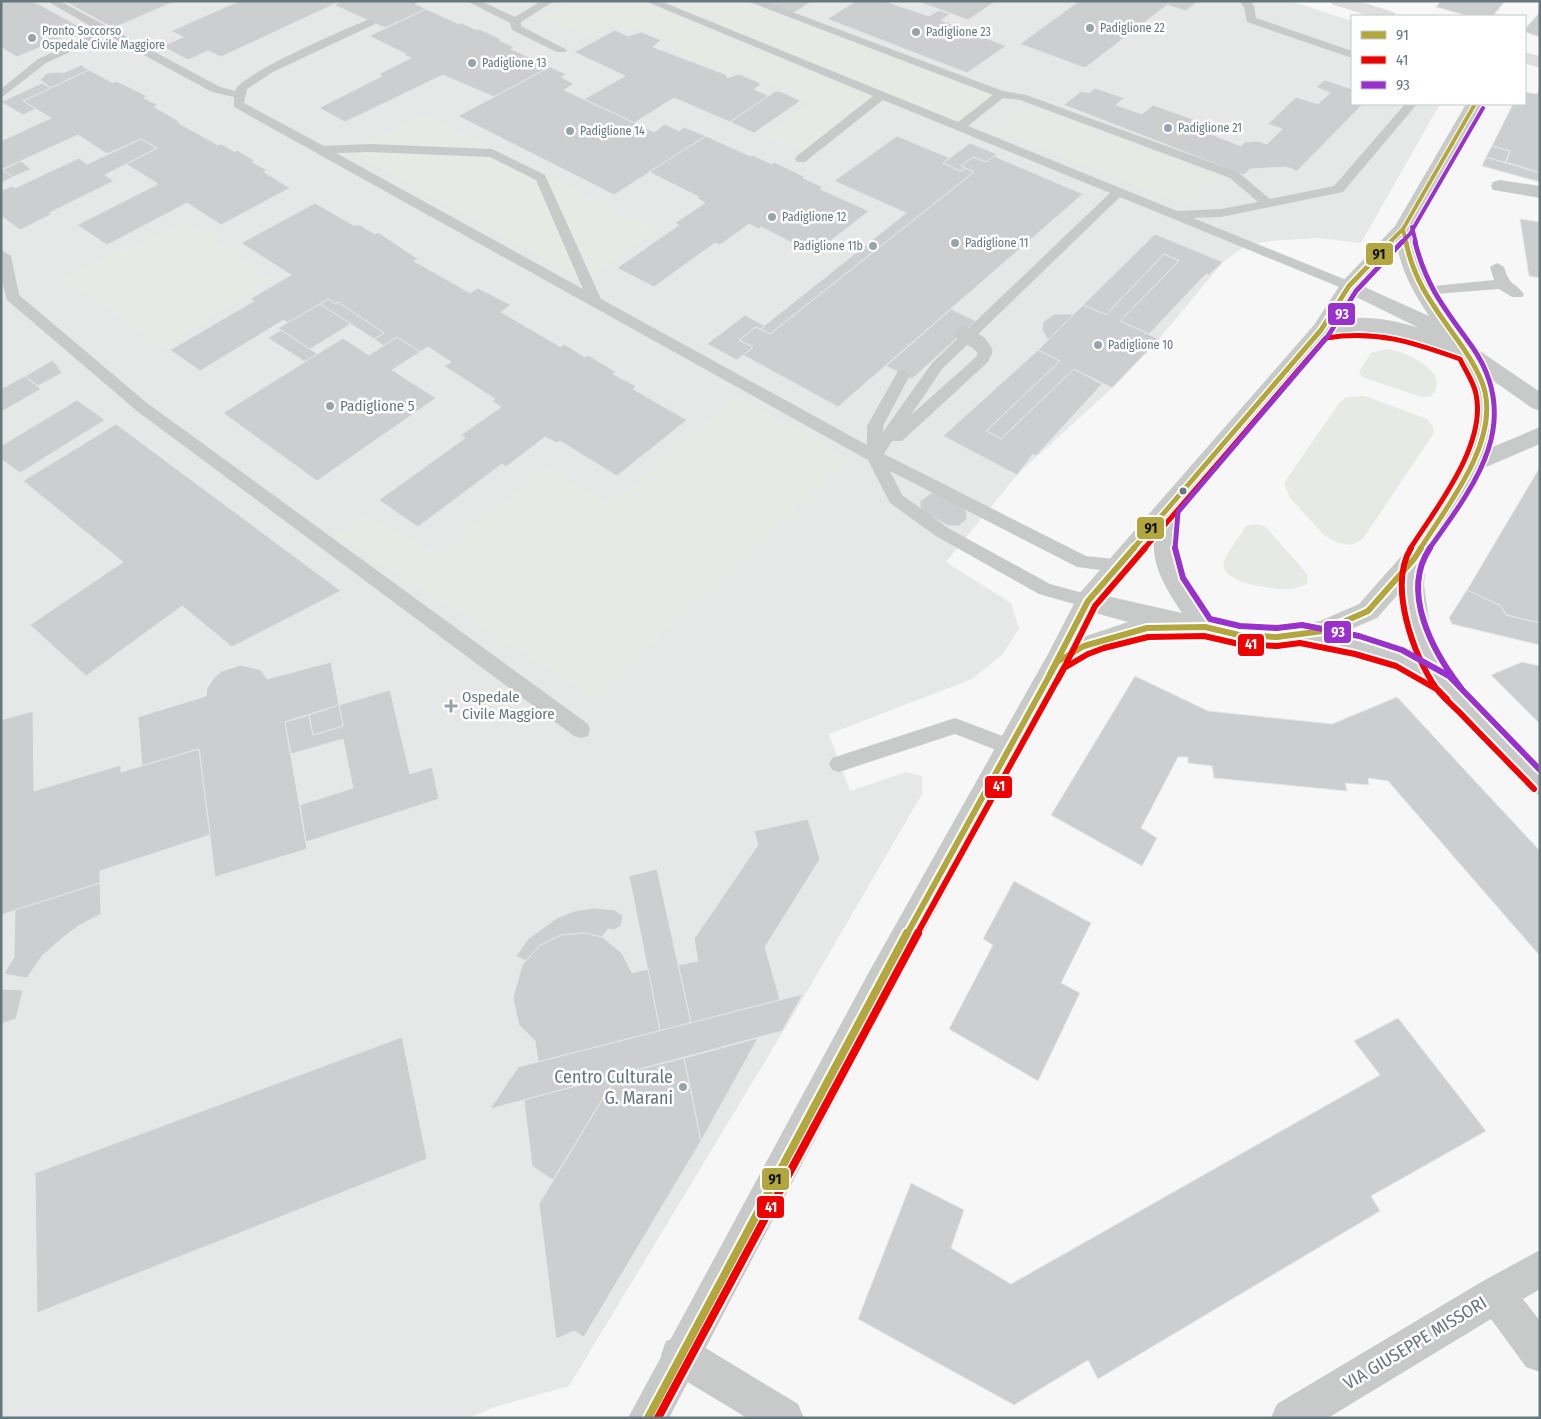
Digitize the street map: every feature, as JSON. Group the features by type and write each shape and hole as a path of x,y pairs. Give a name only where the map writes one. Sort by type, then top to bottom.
{"main road":[{"path":"1339,1 1385,15"},
{"path":"1526,58 1540,62"}],"street":[{"path":"648,1418 1009,747 1057,662 1088,601 1116,565 1169,508 1321,330 1349,286 1403,229 1474,105"},
{"path":"1500,186 1540,192"},
{"path":"1088,601 1144,616 1239,635 1277,637 1323,631 1368,611 1414,559 1472,465 1487,422 1485,391 1466,352 1431,306 1411,266 1403,229"},
{"path":"1349,286 1422,322 1540,403"},
{"path":"1321,330 1358,324 1382,325 1419,335 1466,352"},
{"path":"1472,465 1540,435"},
{"path":"1169,508 1166,549 1175,582 1206,628"},
{"path":"1414,559 1411,585 1418,634 1443,683"},
{"path":"1057,662 1084,646 1147,628 1206,628"},
{"path":"1300,634 1357,645 1399,658 1443,683 1540,783"},
{"name":"VIA GIUSEPPE MISSORI","path":"1291,1418 1540,1268"},
{"path":"1496,1294 1540,1353"},
{"path":"680,1356 784,1418"}],"lane":[{"path":"52,1 216,90 240,95"},
{"path":"472,1 515,21"},
{"path":"515,21 549,1"},
{"path":"650,1 1349,286"},
{"path":"752,1 1001,94 1022,98 1234,175 1267,204"},
{"path":"1244,1 1249,6 1251,20 1267,27 1351,54"},
{"path":"515,21 516,28 561,50"},
{"path":"371,22 269,70 242,87 238,104 874,456 1083,562 1116,565"},
{"path":"1,94 42,61 107,31"},
{"path":"958,128 1001,94"},
{"path":"801,159 881,96"},
{"path":"1172,214 1221,213 1338,189 1410,105"},
{"path":"323,150 361,148 492,153 541,178 596,301"},
{"path":"874,456 936,366 1118,192"},
{"path":"1,254 4,256 12,297 142,407 581,730"},
{"path":"1497,267 1502,284"},
{"path":"1424,291 1502,284 1517,294"},
{"path":"874,456 984,359 985,351 979,343 962,334"},
{"path":"903,375 875,426 874,456 896,499 942,532 1045,589 1088,601"},
{"path":"839,764 955,726 1009,747"}],"shaded area":[{"name":"Ospedale Civile Maggiore","path":"1,1 1290,1 1351,21 1351,105 1439,105 1361,243 1318,238 1270,241 1247,245 1223,262 1159,339 1112,388 1017,475 946,562 1011,603 1019,628 1003,654 972,679 829,734 850,791 906,772 922,776 922,794 795,1012 569,1386 495,1407 468,1418 1,1418"},
{"path":"569,1 639,1 875,99 803,150 761,136 811,103 735,69 727,75 671,51 682,43 636,28 630,31 612,25 590,38 541,15"},
{"path":"662,1 742,1 992,95 961,124"},
{"path":"1029,106 1218,176 1190,206 997,132"},
{"path":"422,113 654,231 584,282 350,151"},
{"path":"187,221 272,278 163,349 64,278"},
{"path":"1387,349 1415,359 1432,372 1436,379 1436,387 1431,396 1422,397 1362,377 1359,372 1371,353"},
{"path":"736,395 848,458 595,698 336,536 364,514 440,554 546,468 612,505"},
{"path":"1365,396 1427,419 1433,427 1434,433 1362,540 1351,545 1339,543 1325,536 1290,498 1284,483 1340,402 1347,397"},
{"path":"1257,524 1266,527 1308,575 1307,584 1288,589 1248,584 1230,575 1224,569 1226,557 1246,526"}],"building":[{"name":"Pronto Soccorso Ospedale Civile Maggiore","path":"1,1 33,1 84,29 17,57 1,47"},
{"path":"64,1 176,1 113,28"},
{"path":"239,1 341,1 221,57 208,51 188,60 162,46 183,37 171,31"},
{"path":"341,1 409,1 426,9 385,28 334,5"},
{"path":"769,1 813,1 792,14 766,3"},
{"name":"Padiglione 23","path":"856,1 884,1 929,16 939,10 950,14 941,20 1006,46 967,73 827,19"},
{"path":"925,1 996,1 968,20 922,3"},
{"name":"Padiglione 22","path":"1079,1 1198,1 1186,11 1167,5 1085,68 1020,44"},
{"path":"1441,1 1505,1 1494,15 1464,15 1436,7"},
{"name":"Padiglione 13","path":"426,9 459,24 462,23 477,30 479,29 501,39 499,40 514,47 511,49 550,67 494,97 443,75 345,122 319,108 382,76 379,74 411,58 369,36"},
{"path":"1540,12 1540,37 1526,32 1526,28"},
{"path":"615,30 628,36 641,32 661,40 653,47 727,75 727,78 739,74 760,83 754,89 769,96 730,122 674,98 634,123 584,99 625,76 574,52"},
{"path":"81,65 89,70 51,88 40,80 47,73 63,73"},
{"name":"Padiglione 14","path":"550,67 566,74 561,77 574,84 564,90 654,132 665,124 679,131 684,127 706,136 614,195 458,116"},
{"path":"89,70 113,83 116,81 147,96 144,98 158,105 154,107 179,121 177,122 218,145 221,144 235,152 237,150 255,161 252,162 267,170 264,172 290,188 221,225 187,203 107,245 77,225 158,184 126,164 157,148 141,139 107,154 78,135 1,170 1,141 51,118 23,101"},
{"name":"Padiglione 21","path":"1325,80 1351,89 1351,105 1362,105 1297,171 1286,167 1250,169 1244,175 1064,105 1081,91 1089,93 1095,88 1124,98 1116,105 1142,114 1153,105 1215,127 1208,133 1241,146 1244,142 1258,141 1267,144 1282,129 1268,124 1296,97 1318,104 1330,93 1316,87"},
{"path":"42,83 51,88 23,101 36,109 23,115 1,102"},
{"path":"1540,89 1540,173 1506,162 1510,151 1492,146 1512,105 1526,105 1526,92 1537,94"},
{"path":"779,91 799,100 799,102 754,133 730,122 774,92"},
{"name":"Padiglione 12","path":"706,136 750,156 752,155 772,164 774,162 823,187 820,189 869,211 814,254 761,227 759,229 749,224 720,245 715,243 654,287 617,268 679,225 675,223 705,203 697,198 699,197 649,172"},
{"name":"Padiglione 11b","path":"897,136 950,158 943,163 961,171 965,168 974,172 770,334 760,329 906,213 834,181"},
{"path":"141,139 157,148 105,175 114,181 49,213 52,214 20,230 1,216 1,191 12,186 15,188 79,158 87,164"},
{"path":"970,143 997,154 986,162 973,157 961,166 965,168 961,171 943,163"},
{"path":"1492,146 1510,151 1505,163 1486,157"},
{"name":"Padiglione 11","path":"994,156 1083,194 838,407 743,355 753,347 739,340 756,327 770,334 974,172 961,166 973,157 986,162"},
{"path":"1486,157 1540,173 1540,182 1482,166"},
{"path":"21,161 31,169 13,177 2,170"},
{"path":"2,170 13,177 1,183"},
{"path":"315,203 355,226 358,224 375,234 378,232 418,259 414,261 470,293 478,288 511,305 501,312 561,347 564,344 585,357 588,355 616,372 613,374 636,386 633,389 687,420 617,476 560,441 557,443 545,437 506,467 502,464 418,527 379,500 465,438 461,435 501,407 492,401 495,399 444,366 451,362 428,347 420,352 397,337 384,346 374,339 384,333 338,302 335,304 328,299 288,323 284,320 200,371 170,350 254,301 250,299 291,275 241,243"},
{"path":"1520,219 1540,222 1540,278 1529,276"},
{"path":"1155,234 1223,262 1209,275 1206,274 1149,334 1120,321 1179,261 1164,254 1106,315 1083,305"},
{"name":"Padiglione 10","path":"1164,254 1179,261 1120,321 1159,339 1112,388 1074,369 1001,439 986,431 1060,361 1038,350 1083,305 1106,315"},
{"path":"328,299 335,304 338,302 384,333 374,339 320,304"},
{"path":"320,304 351,324 310,349 278,328"},
{"path":"951,309 976,321 912,379 886,366"},
{"path":"1054,314 1074,314 1048,340 1042,330 1043,322"},
{"path":"745,315 765,326 760,329 756,327 739,340 753,347 737,360 707,344"},
{"path":"281,330 318,354 305,362 268,338"},
{"name":"Padiglione 5","path":"397,337 420,352 392,370 436,398 317,481 223,413 343,338 369,355"},
{"path":"1038,350 1060,361 986,431 1001,439 1074,369 1102,384 1036,456 1033,454 1017,475 943,436"},
{"path":"53,360 62,373 38,386 25,376"},
{"path":"25,376 41,389 1,412 1,389"},
{"path":"77,400 105,420 20,473 1,459 1,446"},
{"path":"116,424 341,591 232,647 182,606 86,676 30,625 123,562 23,481"},
{"path":"1540,467 1540,623 1506,615 1501,606 1467,590"},
{"path":"931,493 941,494 961,505 966,511 967,519 959,526 948,526 925,513 920,508 920,501"},
{"path":"1467,590 1501,606 1506,615 1540,623 1540,645 1452,624 1449,618"},
{"path":"331,662 339,705 285,722 307,849 215,877 199,749 142,766 138,717 206,696 207,688 215,677 222,671 241,665 261,670 267,679"},
{"path":"1522,662 1540,666 1540,724 1491,675"},
{"path":"1135,676 1208,711 1332,724 1397,697 1540,851 1540,956 1388,781 1368,778 1369,785 1345,783 1347,791 1214,778 1212,766 1188,763 1188,757 1178,757 1141,828 1157,838 1142,866 1051,815"},
{"path":"390,690 410,774 432,767 439,799 306,842 300,805 353,788 343,739 291,754 285,722 309,715 313,735 343,726 339,705"},
{"path":"339,705 343,726 313,735 309,715"},
{"path":"33,711 34,791 121,765 121,772 199,749 210,835 100,871 100,883 1,915 1,720"},
{"path":"808,819 820,859 765,947 780,1000 691,1023 678,965 698,961 694,939 758,845 754,831"},
{"path":"657,869 691,1023 660,1031 629,876"},
{"path":"1014,881 1091,923 1061,983 1080,993 1038,1081 949,1029 993,945 983,939"},
{"path":"100,883 101,914 78,926 61,939 42,956 27,978 4,974 14,957 15,910"},
{"path":"594,908 615,910 623,916 621,926 614,930 608,929 602,937 585,933 561,935 539,946 526,961 516,956 528,939 557,918 574,911"},
{"path":"585,933 602,937 622,953 632,973 648,969 660,1031 538,1062 535,1041 519,1025 513,998 522,965 539,946 561,935"},
{"path":"1,989 23,990 16,1019 1,1024"},
{"path":"803,994 782,1031 490,1109 518,1067"},
{"path":"1398,1018 1486,1131 1371,1196 1380,1211 1098,1379 1088,1360 1014,1405 858,1319 911,1183 964,1210 951,1248 1011,1284 1380,1075 1354,1041"},
{"path":"402,1037 427,1159 37,1313 35,1173"},
{"path":"758,1038 701,1141 684,1058"},
{"path":"684,1058 701,1141 584,1337 574,1331 556,1339 539,1204 617,1075"},
{"path":"617,1075 553,1180 532,1166 524,1100"}],"transit line":[{"name":"91","path":"1050,674 1088,601 1321,330 1349,286 1403,229 1474,105"},
{"name":"93","path":"1483,108 1410,234 1356,291 1328,336 1178,512 1175,548 1183,578 1210,619 1240,626 1277,628 1302,625 1359,636 1402,650 1449,676 1540,770"},
{"name":"93","path":"1412,227 1420,260 1429,284 1442,307 1472,348 1489,377 1494,393 1496,410 1494,427 1484,461 1467,493 1423,559 1418,574 1418,591 1426,627 1442,661 1461,688"},
{"name":"91","path":"648,1418 880,983 1057,662 1084,646 1147,628 1205,627 1239,635 1277,637 1323,631 1368,611 1414,559 1472,465 1487,422 1485,391 1466,352 1423,291 1411,266 1403,229"},
{"name":"41","path":"658,1418 888,987 1065,666 1095,606 1326,338 1345,335 1379,335 1409,342 1460,359 1476,393 1478,421 1464,461 1406,556 1402,585 1404,606 1410,637 1436,688 1534,789"},
{"name":"41","path":"1057,681 1064,668 1088,654 1104,648 1148,637 1204,636 1239,644 1277,646 1300,643 1355,654 1396,666 1438,690 1447,699"}],"place":[{"name":"Padiglione 22","path":"1090,28"},
{"name":"Padiglione 23","path":"916,32"},
{"name":"Pronto Soccorso Ospedale Civile Maggiore","path":"32,38"},
{"name":"Padiglione 13","path":"472,63"},
{"name":"Padiglione 21","path":"1168,128"},
{"name":"Padiglione 14","path":"570,131"},
{"name":"Padiglione 12","path":"772,217"},
{"name":"Padiglione 11","path":"955,243"},
{"name":"Padiglione 11b","path":"873,246"},
{"name":"Padiglione 10","path":"1098,345"},
{"name":"Padiglione 5","path":"330,406"},
{"name":"Ospedale Civile Maggiore","path":"451,706"},
{"name":"Centro Culturale G. Marani","path":"683,1087"}]}
